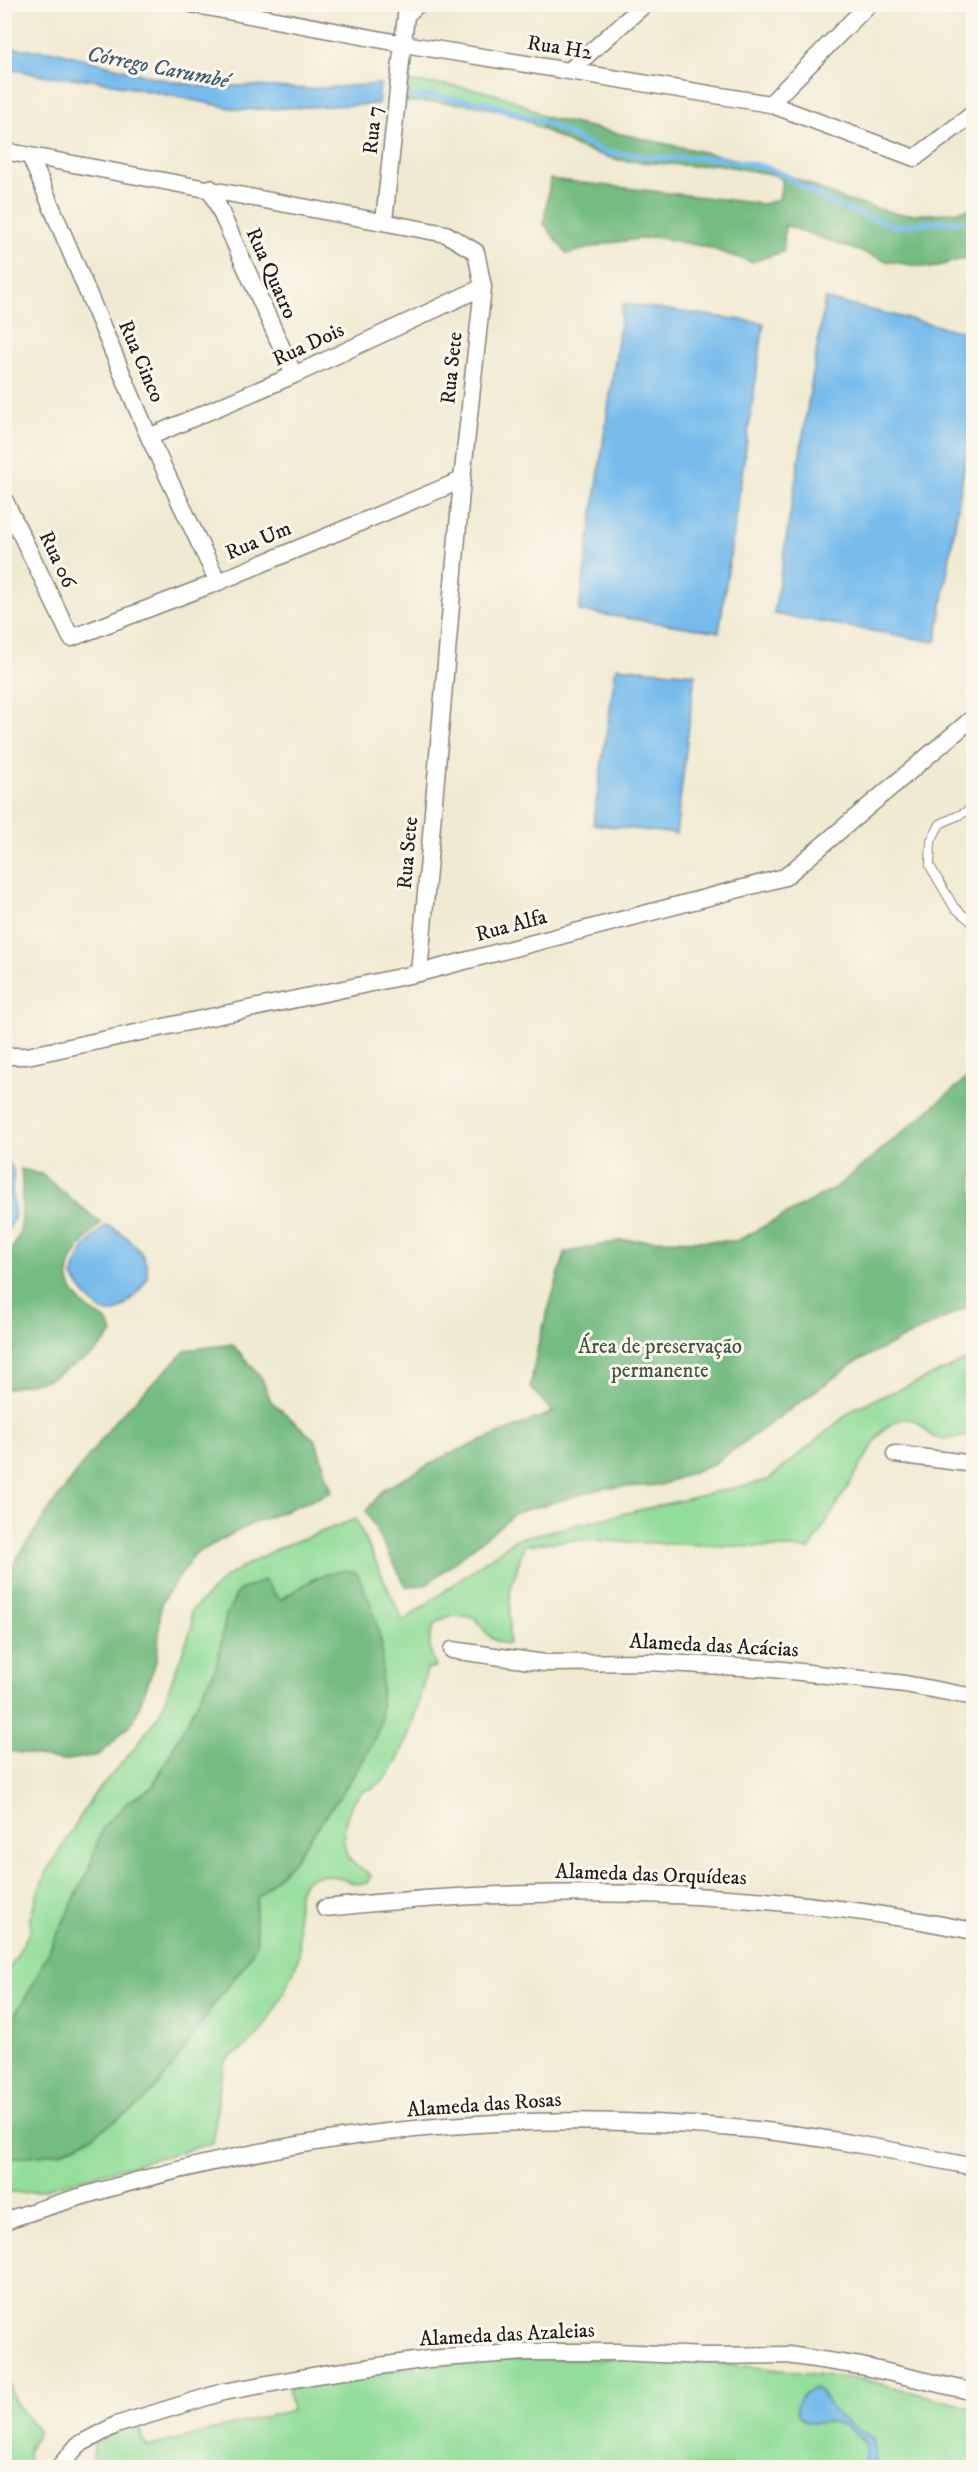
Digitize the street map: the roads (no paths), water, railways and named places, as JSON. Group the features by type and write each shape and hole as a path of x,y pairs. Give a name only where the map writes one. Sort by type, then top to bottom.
{"street":[{"path":"569,71 645,4"},
{"path":"770,104 869,4"},
{"name":"Rua H2","path":"198,5 404,44 770,104 915,158 974,113"},
{"name":"Rua 7","path":"384,221 407,8"},
{"name":"Rua Sete","path":"4,151 446,234 476,252 483,287 462,480 419,973"},
{"name":"Rua Cinco","path":"30,156 149,436 218,582"},
{"name":"Rua Quatro","path":"210,189 294,375"},
{"name":"Rua Dois","path":"149,436 294,375 483,287"},
{"name":"Rua Um","path":"70,638 218,582 462,480"},
{"name":"Rua 06","path":"4,499 70,638"},
{"name":"Rua Alfa","path":"4,1056 27,1056 419,973 785,877 974,717"},
{"path":"895,1454 974,1464"},
{"name":"Alameda das Acácias","path":"452,1650 544,1663 649,1662 774,1669 905,1684 974,1697"},
{"name":"Alameda das Orquídeas","path":"324,1908 417,1898 505,1893 617,1892 805,1903 914,1919 974,1931"},
{"name":"Alameda das Rosas","path":"4,2221 75,2197 189,2168 275,2150 383,2134 476,2124 579,2121 737,2128 872,2147 974,2167"},
{"name":"Alameda das Azaleias","path":"60,2466 78,2445 116,2425 223,2392 323,2374 429,2359 537,2352 616,2352 705,2356 788,2355 861,2366 974,2392"}],"lane":[{"path":"974,808 940,824 931,841 930,858 930,866 954,907 974,924"}],"water":[{"path":"4,47 58,52 161,79 198,86 309,89 380,84 378,104 241,110 94,80 38,75 5,68"},
{"path":"825,299 973,334 973,414 936,642 774,614"},
{"path":"623,304 764,323 719,632 579,611"},
{"path":"616,667 695,674 676,834 593,824"},
{"path":"4,1156 13,1171 14,1214 13,1222 5,1234"},
{"path":"106,1225 121,1233 135,1245 141,1252 147,1268 146,1279 138,1291 121,1308 108,1313 93,1304 73,1277 80,1256 95,1235"},
{"path":"815,2388 840,2418 873,2439 875,2452 873,2467 862,2467 866,2447 859,2436 850,2429 834,2423 810,2423 801,2418 797,2408 800,2398"}],"waterway":[{"name":"Córrego Carumbé","path":"399,98 434,96 490,104 543,122 604,152 662,158 717,158 763,167 782,174 834,205 895,226 943,221 974,222"}],"park label":[{"name":"Área de preservação permanente","path":"660,1358"}]}
